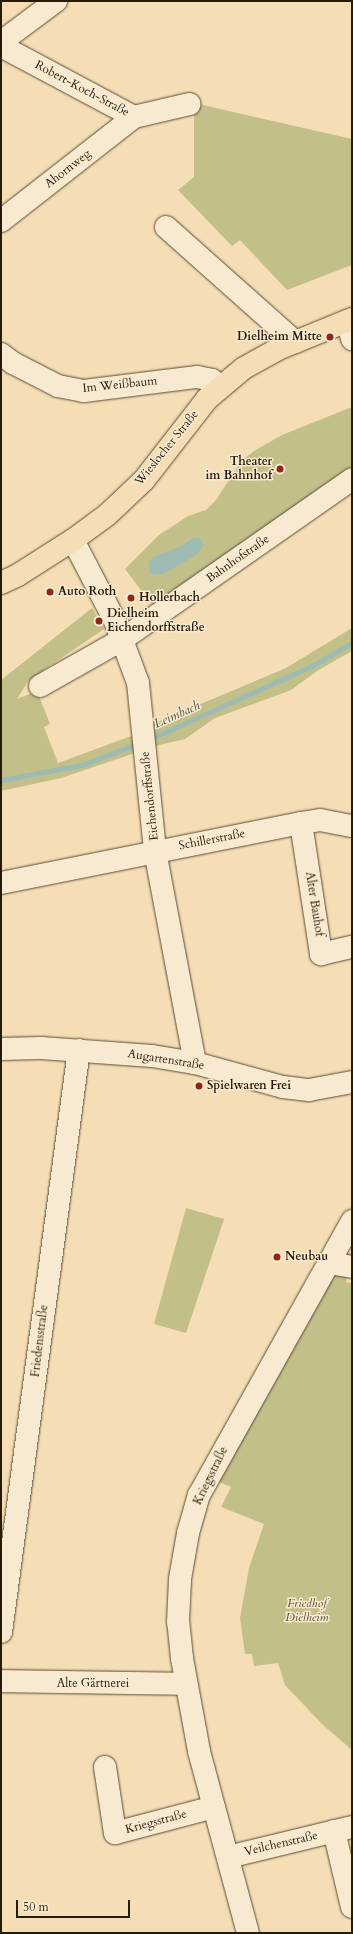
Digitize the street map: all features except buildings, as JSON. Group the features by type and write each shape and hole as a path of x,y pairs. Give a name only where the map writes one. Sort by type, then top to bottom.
{"main road":[{"name":"Wieslocher Straße","path":"1,583 18,575 73,540 107,515 144,480 207,400 221,386 244,368 295,342 350,326"}],"street":[{"path":"1,42 56,1"},
{"name":"Robert-Koch-Straße","path":"1,46 134,117 190,104"},
{"name":"Ahornweg","path":"1,221 134,117"},
{"path":"166,227 295,342"},
{"name":"Im Weißbaum","path":"1,354 13,363 58,386 84,391 197,377 212,380 221,386"},
{"name":"Bahnhofstraße","path":"40,686 123,639 352,479"},
{"name":"Eichendorffstraße","path":"73,540 123,639 138,684 155,851 194,1063"},
{"name":"Schillerstraße","path":"1,883 301,823 320,820 352,826"},
{"name":"Alter Bauhof","path":"301,823 321,954 352,947"},
{"name":"Augartenstraße","path":"1,1049 79,1050 194,1063 283,1087 309,1090 352,1082"},
{"name":"Friedensstraße","path":"1,1632 79,1050"},
{"name":"Kriegsstraße","path":"248,1933 199,1751 186,1684 178,1622 180,1579 188,1533 200,1495 352,1221"},
{"path":"330,1263 352,1267"},
{"name":"Alte Gärtnerei","path":"1,1681 186,1684"},
{"name":"Kriegsstraße","path":"105,1767 115,1833 214,1807"},
{"name":"Veilchenstraße","path":"228,1857 343,1829 352,1907"}],"green space":[{"path":"194,103 352,139 352,265 287,290 240,240 232,246 178,190 194,177"},
{"path":"352,407 352,479 159,614 125,569 159,535 188,516 206,510 216,500 242,460 254,451 282,435"},
{"path":"92,608 104,629 29,680 17,699 37,691 50,724 44,727 58,763 134,735 135,753 61,778 1,791 1,680"},
{"path":"352,628 352,651 317,671 291,690 215,718 185,739 155,746 153,724 286,668"},
{"path":"186,1208 224,1219 186,1333 154,1324"},
{"name":"Friedhof Dielheim","path":"335,1271 348,1273 346,1282 352,1283 352,1750 322,1724 285,1685 278,1663 254,1666 252,1654 245,1654 240,1618 249,1568 264,1524 221,1507 231,1487 215,1480"}],"water":[{"path":"194,537 199,538 204,545 196,555 165,573 154,575 150,573 149,561 154,557 181,546"}],"waterway":[{"name":"Leimbach","path":"150,739 312,666 352,643"},
{"name":"Leimbach","path":"1,780 82,765 137,744"}],"place":[{"name":"Dielheim Mitte","path":"330,337"},
{"name":"Theater im Bahnhof","path":"280,469"},
{"name":"Auto Roth","path":"50,592"},
{"name":"Hollerbach","path":"131,598"},
{"name":"Dielheim Eichendorffstraße","path":"99,621"},
{"name":"Spielwaren Frei","path":"199,1086"},
{"name":"Neubau","path":"277,1257"}]}
